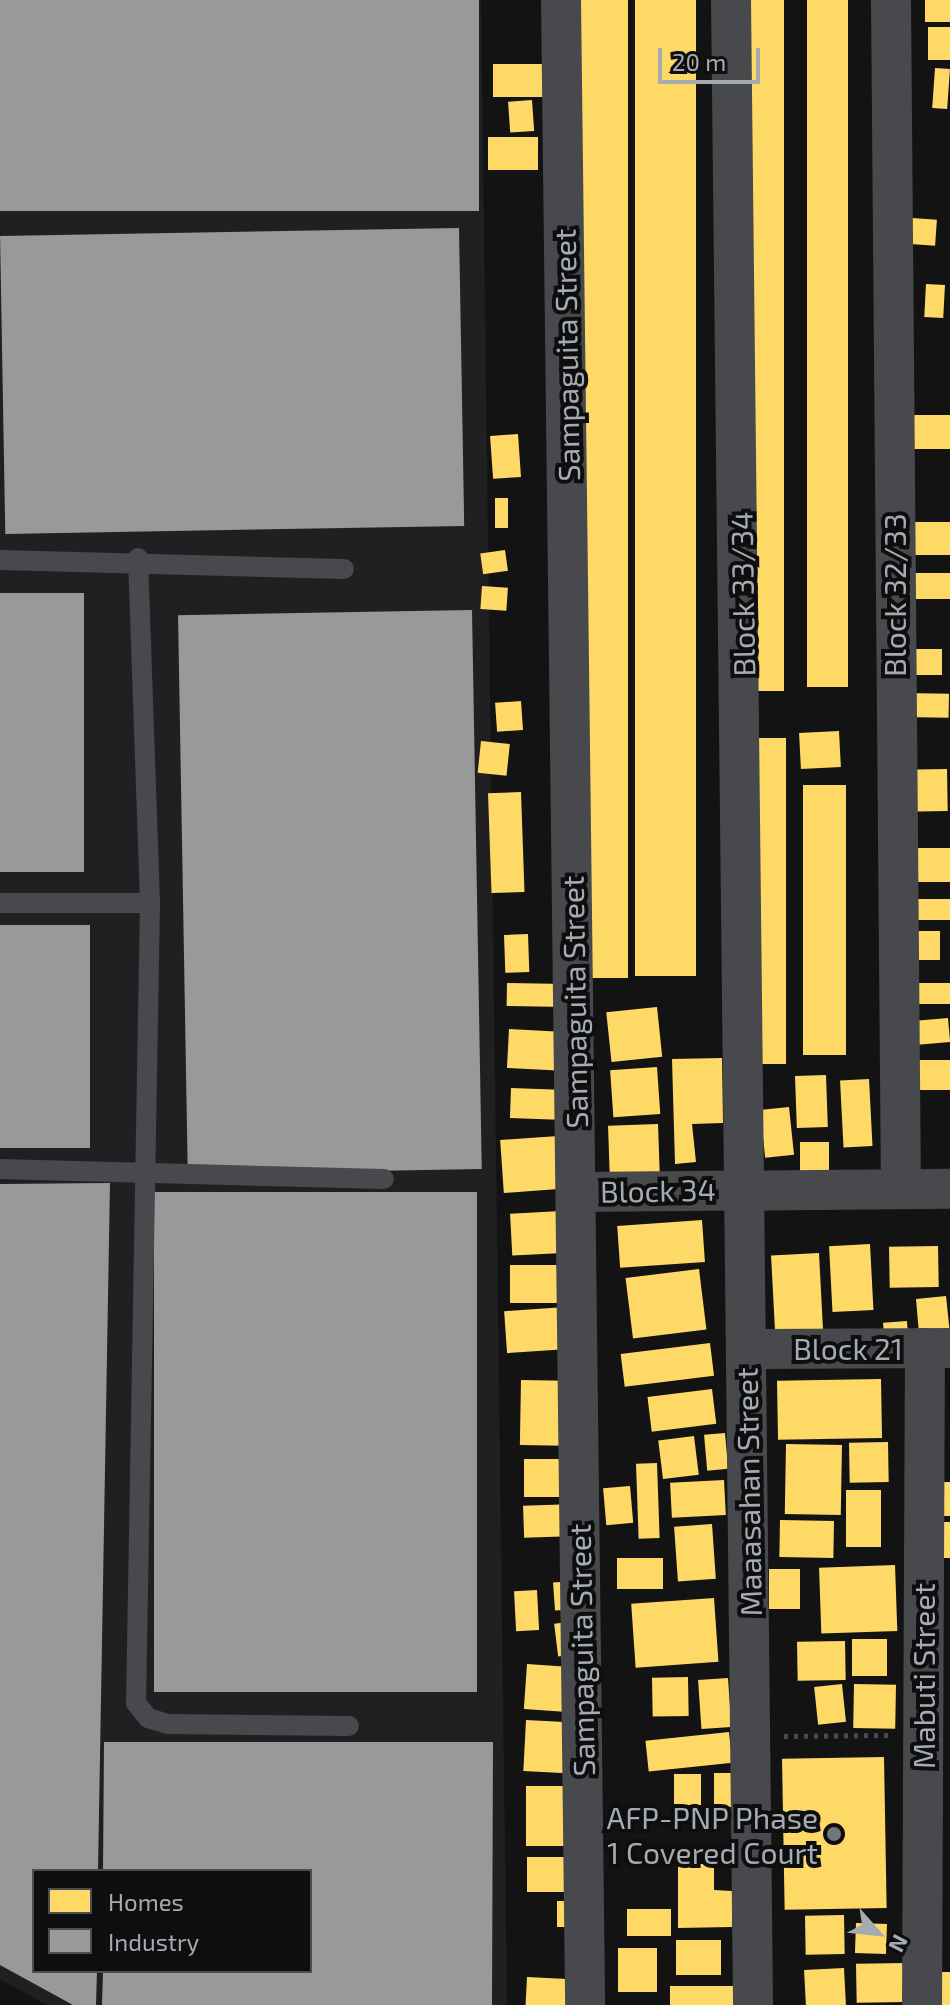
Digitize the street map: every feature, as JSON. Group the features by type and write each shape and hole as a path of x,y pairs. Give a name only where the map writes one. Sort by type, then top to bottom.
{"street":[{"name":"Sampaguita Street","path":"561,0 585,2005"},
{"name":"Block 33/34","path":"731,0 743,688 740,1189"},
{"name":"Block 32/33","path":"891,0 901,1189"},
{"name":"Block 34","path":"577,1192 740,1189"},
{"path":"740,1189 950,1189"},
{"name":"Maaasahan Street","path":"740,1189 746,1349 753,2005"},
{"name":"Block 21","path":"746,1349 938,1348"},
{"name":"Mabuti Street","path":"922,2005 923,1734 938,1348"}],"lane":[{"path":"0,560 138,558 344,569"},
{"path":"138,558 150,903 141,1175 136,1703 148,1718 168,1724 349,1726"},
{"path":"0,903 150,903"},
{"path":"0,1169 384,1179"}],"path":[{"path":"752,1737 923,1734"}],"shaded area":[{"path":"0,0 481,0 507,2005 47,2005 0,1979"}],"building: Homes":[{"path":"567,0 628,0 628,978 567,978"},
{"path":"635,0 696,0 696,976 635,976"},
{"path":"739,0 784,0 784,691 739,691"},
{"path":"807,0 848,0 848,687 807,687"},
{"path":"925,0 950,0 950,22 925,22"},
{"path":"928,27 950,27 950,60 928,60"},
{"path":"493,64 551,64 551,97 493,97"},
{"path":"935,68 950,69 947,109 932,108"},
{"path":"532,100 534,131 510,133 508,102"},
{"path":"488,137 538,137 538,170 488,170"},
{"path":"898,217 937,220 935,246 896,243"},
{"path":"926,284 945,285 943,318 924,317"},
{"path":"905,415 950,415 950,449 905,449"},
{"path":"518,434 521,477 493,479 490,436"},
{"path":"495,498 508,498 508,528 495,528"},
{"path":"912,522 950,522 950,555 912,555"},
{"path":"505,550 508,571 483,574 480,553"},
{"path":"912,573 950,573 950,599 912,599"},
{"path":"482,586 508,588 506,611 480,609"},
{"path":"899,649 942,649 942,675 899,675"},
{"path":"903,693 949,694 949,718 903,717"},
{"path":"521,701 523,730 497,732 495,703"},
{"path":"839,731 841,767 801,769 799,733"},
{"path":"751,738 786,738 786,1064 751,1064"},
{"path":"481,741 510,744 506,776 478,773"},
{"path":"947,769 948,811 902,812 901,770"},
{"path":"803,785 846,785 846,1055 803,1055"},
{"path":"521,792 524,892 492,893 488,793"},
{"path":"908,848 950,848 950,882 908,882"},
{"path":"899,899 950,899 950,920 899,920"},
{"path":"901,931 940,931 940,960 901,960"},
{"path":"528,934 529,972 505,973 504,935"},
{"path":"507,983 567,984 567,1007 507,1006"},
{"path":"908,983 950,983 950,1004 908,1004"},
{"path":"657,1007 662,1057 612,1062 606,1012"},
{"path":"948,1018 950,1042 909,1045 907,1022"},
{"path":"509,1029 569,1032 567,1071 507,1068"},
{"path":"722,1058 723,1123 692,1124 696,1162 675,1164 672,1059"},
{"path":"909,1060 950,1060 950,1090 909,1090"},
{"path":"657,1067 660,1114 613,1117 610,1070"},
{"path":"826,1075 828,1127 797,1128 795,1076"},
{"path":"869,1079 873,1146 844,1147 840,1081"},
{"path":"511,1088 566,1090 565,1120 510,1118"},
{"path":"789,1107 794,1155 765,1158 760,1110"},
{"path":"658,1124 660,1175 610,1177 608,1126"},
{"path":"558,1136 562,1189 504,1193 500,1140"},
{"path":"800,1142 829,1142 829,1172 800,1172"},
{"path":"561,1211 563,1253 512,1256 510,1214"},
{"path":"702,1220 705,1262 620,1268 617,1226"},
{"path":"870,1244 873,1310 833,1312 829,1246"},
{"path":"938,1246 939,1287 890,1288 889,1247"},
{"path":"819,1253 823,1335 775,1337 771,1256"},
{"path":"510,1265 564,1265 564,1303 510,1303"},
{"path":"699,1269 706,1330 633,1339 626,1278"},
{"path":"946,1296 950,1334 920,1345 916,1299"},
{"path":"565,1307 568,1349 507,1353 504,1311"},
{"path":"907,1321 909,1349 885,1351 883,1323"},
{"path":"710,1343 714,1376 625,1387 621,1354"},
{"path":"881,1379 882,1438 778,1440 777,1381"},
{"path":"521,1380 579,1381 578,1446 520,1445"},
{"path":"712,1389 716,1424 652,1432 647,1397"},
{"path":"725,1433 728,1469 707,1471 704,1435"},
{"path":"694,1436 699,1475 663,1479 658,1440"},
{"path":"888,1442 889,1482 850,1483 849,1443"},
{"path":"786,1444 842,1445 841,1515 785,1514"},
{"path":"524,1459 579,1459 579,1497 524,1497"},
{"path":"657,1463 660,1538 639,1539 636,1464"},
{"path":"724,1480 726,1515 672,1518 670,1483"},
{"path":"937,1482 950,1482 950,1516 937,1516"},
{"path":"630,1486 633,1523 606,1525 603,1488"},
{"path":"846,1490 881,1490 881,1547 846,1547"},
{"path":"576,1504 577,1536 524,1538 523,1506"},
{"path":"780,1520 834,1521 833,1558 779,1557"},
{"path":"942,1522 950,1522 950,1558 942,1558"},
{"path":"712,1524 716,1579 678,1582 674,1527"},
{"path":"617,1558 663,1558 663,1589 617,1589"},
{"path":"895,1565 897,1631 821,1634 819,1568"},
{"path":"769,1569 800,1569 800,1609 769,1609"},
{"path":"575,1581 577,1609 555,1610 553,1583"},
{"path":"537,1590 539,1630 516,1631 514,1591"},
{"path":"714,1598 718,1662 636,1668 631,1604"},
{"path":"577,1621 581,1654 558,1657 554,1624"},
{"path":"852,1639 887,1639 887,1676 852,1676"},
{"path":"845,1641 846,1680 798,1681 797,1642"},
{"path":"527,1664 567,1667 564,1712 524,1709"},
{"path":"688,1677 689,1716 653,1717 652,1678"},
{"path":"728,1678 731,1727 701,1729 698,1680"},
{"path":"842,1684 846,1722 818,1725 814,1687"},
{"path":"854,1684 896,1685 895,1729 853,1728"},
{"path":"526,1720 579,1723 576,1774 523,1771"},
{"path":"729,1732 732,1763 649,1772 645,1741"},
{"name":"AFP-PNP Phase 1 Covered Court","path":"884,1757 887,1908 785,1910 782,1759"},
{"path":"714,1773 735,1773 735,1807 714,1807"},
{"path":"674,1774 701,1774 701,1805 674,1805"},
{"path":"526,1786 576,1786 576,1846 526,1846"},
{"path":"527,1857 580,1857 580,1892 527,1892"},
{"path":"678,1864 714,1864 714,1890 732,1891 732,1927 678,1928"},
{"path":"557,1901 583,1901 583,1927 557,1927"},
{"path":"627,1909 671,1909 671,1936 627,1936"},
{"path":"844,1915 845,1954 806,1955 805,1916"},
{"path":"856,1923 887,1924 886,1954 855,1953"},
{"path":"676,1940 721,1940 721,1975 676,1975"},
{"path":"618,1948 657,1948 657,1992 618,1992"},
{"path":"906,1963 907,2002 857,2003 856,1964"},
{"path":"844,1968 846,2005 806,2005 804,1970"},
{"path":"929,1972 950,1972 950,2005 929,2005"},
{"path":"527,1977 577,1980 576,2005 526,2005"},
{"path":"670,1986 734,1986 734,2005 670,2005"}],"building: Industry":[{"path":"0,0 479,0 479,211 0,211"},
{"path":"459,228 464,526 5,534 0,236"},
{"path":"0,593 84,593 84,872 0,872"},
{"path":"472,610 482,1169 188,1174 178,615"},
{"path":"0,925 90,925 90,1148 0,1148"},
{"path":"110,1183 98,1869 32,1869 32,1973 97,1973 96,2005 73,2005 0,1965 0,1184"},
{"path":"154,1192 477,1192 477,1692 154,1692"},
{"path":"104,1742 493,1742 492,2005 102,2005 103,1973 312,1973 312,1869 103,1869"}],"place":[{"name":"AFP-PNP Phase 1 Covered Court","path":"834,1834"}]}
